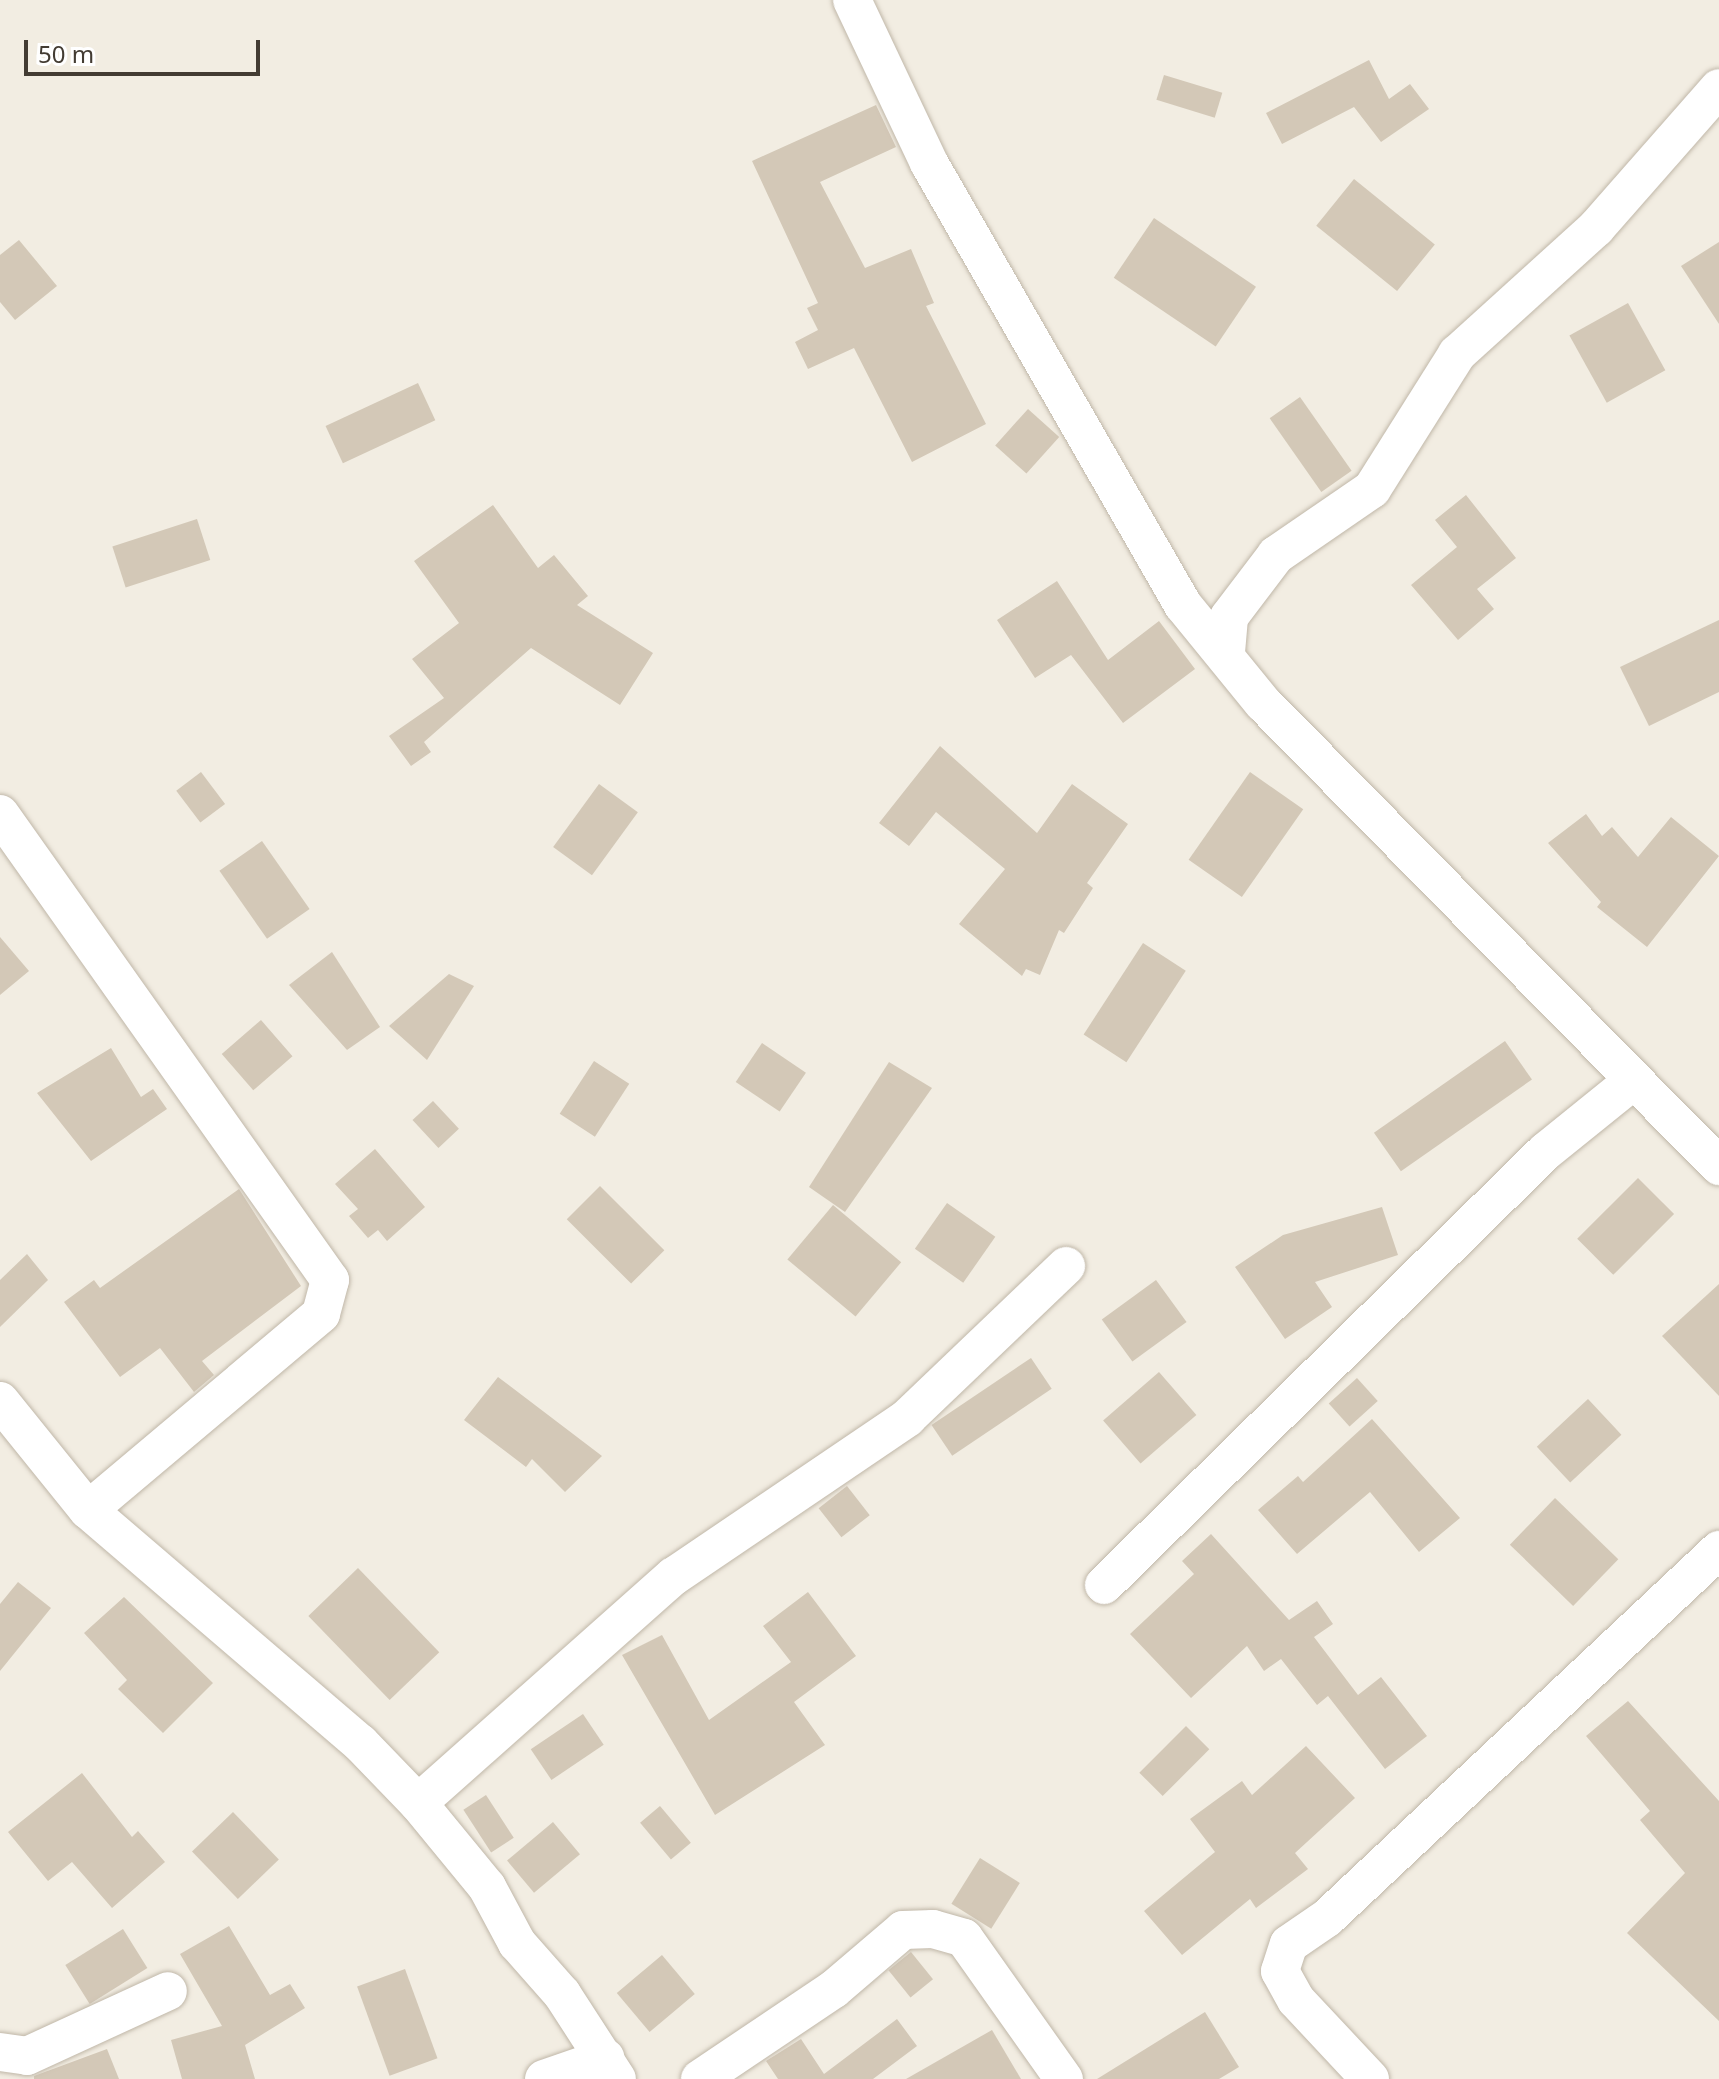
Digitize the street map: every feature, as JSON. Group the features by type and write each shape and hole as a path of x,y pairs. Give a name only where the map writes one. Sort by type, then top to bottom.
{"street":[{"path":"852,0 929,163 1183,605 1226,652 1263,703 1719,1166"},
{"path":"1226,652 1229,617 1276,555 1372,489 1457,354 1596,228 1719,88"},
{"path":"0,814 311,1243 330,1280 321,1314 88,1510"},
{"path":"1104,1585 1546,1151 1634,1080"},
{"path":"418,1803 674,1576 907,1418 1066,1266"},
{"path":"0,1401 88,1510 360,1743 418,1803 611,2068 544,2079"},
{"path":"1370,2079 1296,2000 1280,1971 1289,1944 1327,1918 1719,1550"},
{"path":"700,2079 834,1989 903,1930 933,1929 964,1938 1064,2079"},
{"path":"0,2052 27,2056 168,1991"}],"building":[{"path":"1369,60 1389,99 1410,84 1429,109 1381,142 1354,107 1282,144 1266,113"},
{"path":"1164,75 1222,93 1215,118 1156,100"},
{"path":"876,105 896,147 820,182 865,268 911,249 934,303 926,306 986,424 912,462 854,348 808,369 795,342 818,330 807,308 818,303 752,161"},
{"path":"1354,179 1435,244 1397,291 1316,226"},
{"path":"1154,218 1256,287 1216,346 1114,278"},
{"path":"19,240 57,286 15,320 0,302 0,255"},
{"path":"1719,242 1719,324 1681,266"},
{"path":"1628,303 1665,370 1607,403 1569,335"},
{"path":"418,383 435,420 343,463 326,426"},
{"path":"1300,397 1352,471 1321,492 1270,418"},
{"path":"1028,409 1059,437 1026,474 995,445"},
{"path":"1466,495 1516,558 1477,589 1494,609 1458,640 1411,585 1457,547 1435,520"},
{"path":"493,505 538,568 554,555 588,596 577,605 653,653 620,705 531,648 424,742 431,752 411,766 389,736 444,698 412,659 459,623 414,561"},
{"path":"197,519 210,560 126,587 112,547"},
{"path":"1057,581 1108,660 1159,621 1195,669 1123,723 1071,655 1035,678 997,620"},
{"path":"1719,620 1719,692 1649,726 1620,667"},
{"path":"940,746 1037,833 1072,784 1128,824 1087,883 1093,888 1064,933 1059,930 1040,975 1026,969 1022,976 959,924 1005,869 936,812 909,846 879,823"},
{"path":"201,772 225,804 200,823 176,791"},
{"path":"1250,772 1303,809 1242,897 1189,860"},
{"path":"599,784 638,812 592,875 553,847"},
{"path":"1586,814 1602,836 1612,827 1638,857 1671,817 1719,856 1647,947 1597,907 1601,902 1548,843"},
{"path":"262,841 310,909 267,939 219,871"},
{"path":"0,937 29,971 0,995"},
{"path":"1143,943 1186,971 1126,1062 1084,1034"},
{"path":"332,952 380,1027 347,1050 289,985"},
{"path":"449,974 474,986 427,1060 389,1026"},
{"path":"261,1020 292,1056 253,1090 222,1054"},
{"path":"1505,1041 1532,1080 1401,1171 1374,1133"},
{"path":"762,1043 806,1073 780,1112 736,1082"},
{"path":"111,1048 141,1097 153,1089 167,1109 91,1161 37,1093"},
{"path":"594,1061 629,1084 595,1137 560,1114"},
{"path":"889,1062 932,1088 845,1212 809,1187"},
{"path":"433,1101 459,1129 438,1148 413,1120"},
{"path":"375,1149 425,1207 387,1241 378,1230 368,1238 349,1216 358,1209 335,1184"},
{"path":"1638,1178 1674,1214 1613,1275 1577,1239"},
{"path":"600,1186 664,1250 631,1284 567,1219"},
{"path":"239,1189 301,1286 202,1361 214,1375 194,1392 160,1348 120,1377 64,1302 94,1280 100,1288"},
{"path":"947,1203 995,1237 963,1283 915,1249"},
{"path":"833,1205 901,1262 856,1317 787,1259"},
{"path":"1382,1207 1398,1255 1315,1282 1332,1307 1285,1339 1235,1267 1283,1235"},
{"path":"27,1254 48,1280 0,1327 0,1280"},
{"path":"1156,1280 1187,1322 1132,1361 1102,1319"},
{"path":"1719,1284 1719,1396 1662,1336"},
{"path":"1031,1358 1052,1389 952,1456 932,1425"},
{"path":"1159,1372 1196,1415 1141,1464 1103,1421"},
{"path":"498,1377 602,1456 565,1492 532,1459 526,1467 464,1420"},
{"path":"1357,1378 1378,1401 1350,1426 1329,1403"},
{"path":"1588,1399 1621,1435 1570,1483 1537,1447"},
{"path":"1372,1419 1460,1518 1419,1552 1370,1492 1297,1554 1258,1510 1298,1476 1303,1482"},
{"path":"847,1486 870,1515 841,1537 819,1508"},
{"path":"1555,1498 1618,1559 1573,1606 1510,1545"},
{"path":"1211,1534 1289,1620 1317,1601 1333,1624 1314,1637 1358,1695 1381,1677 1427,1736 1385,1769 1328,1696 1317,1705 1281,1659 1264,1671 1247,1646 1191,1698 1130,1634 1194,1574 1182,1561"},
{"path":"358,1568 439,1652 390,1700 308,1616"},
{"path":"18,1582 51,1608 0,1671 0,1604"},
{"path":"808,1592 856,1656 794,1702 825,1745 715,1815 622,1655 662,1635 709,1720 791,1662 763,1626"},
{"path":"124,1597 213,1683 163,1733 118,1689 127,1680 84,1633"},
{"path":"1628,1701 1719,1801 1719,2021 1627,1933 1685,1873 1640,1820 1650,1811 1586,1736"},
{"path":"583,1714 604,1745 551,1780 531,1749"},
{"path":"1186,1726 1209,1749 1163,1796 1139,1773"},
{"path":"1306,1746 1355,1798 1295,1853 1308,1869 1256,1908 1250,1899 1182,1955 1144,1911 1215,1852 1190,1819 1242,1781 1252,1795"},
{"path":"82,1773 132,1837 138,1831 165,1862 112,1908 72,1862 48,1881 8,1832"},
{"path":"486,1795 514,1838 491,1852 463,1810"},
{"path":"660,1806 691,1843 671,1859 640,1823"},
{"path":"233,1812 279,1859 238,1899 192,1852"},
{"path":"553,1822 580,1854 534,1893 507,1861"},
{"path":"980,1858 1020,1883 991,1929 951,1904"},
{"path":"229,1926 270,1995 290,1984 305,2008 245,2045 255,2079 182,2079 171,2040 222,2026 180,1954"},
{"path":"123,1929 147,1968 90,2004 65,1965"},
{"path":"911,1952 933,1979 910,1997 888,1970"},
{"path":"662,1955 695,1994 650,2032 617,1993"},
{"path":"405,1969 437,2058 390,2076 357,1986"},
{"path":"1205,2012 1239,2067 1219,2079 1097,2079"},
{"path":"897,2019 917,2046 873,2079 778,2079 766,2061 801,2039 824,2074"},
{"path":"992,2030 1021,2079 906,2079"},
{"path":"107,2049 119,2079 34,2079 34,2076"}]}
